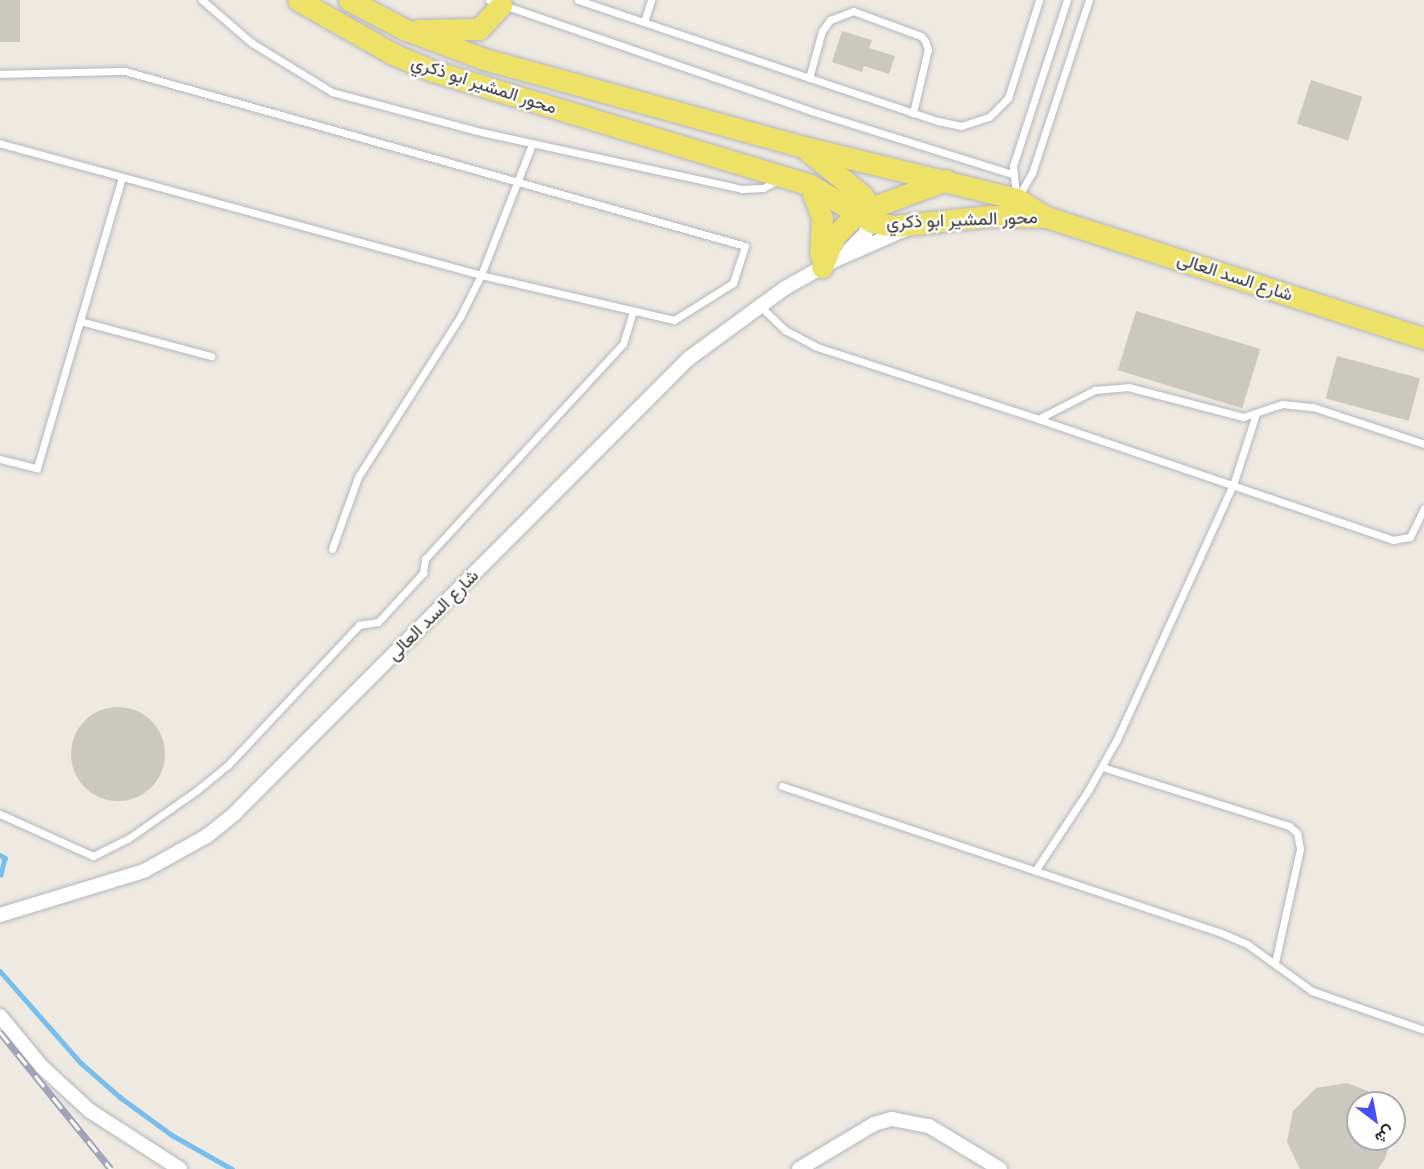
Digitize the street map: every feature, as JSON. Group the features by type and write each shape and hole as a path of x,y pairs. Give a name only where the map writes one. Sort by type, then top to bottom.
{"main road":[{"name":"محور المشير ابو ذكري","path":"298,0 393,54 433,71 810,185 894,226 1046,217"},
{"name":"محور المشير ابو ذكري","path":"349,0 406,30 484,59 804,147 946,179 1017,199 1046,217"},
{"path":"406,30 479,29 495,3"},
{"path":"804,147 862,195 866,214"},
{"path":"823,266 834,237 866,214 946,179"},
{"path":"810,185 819,207 823,231 823,266"},
{"name":"شارع السد العالى","path":"1046,217 1424,338"}],"street":[{"name":"شارع السد العالى","path":"0,915 144,871 207,836 235,813 688,359 759,305 823,266 919,223"},
{"path":"0,1016 41,1066 90,1111 180,1169"},
{"path":"799,1169 874,1124 892,1119 929,1126 1000,1169"}],"lane":[{"path":"202,0 252,43 332,92 532,144 742,189 763,188 783,176"},
{"path":"578,0 913,113 961,126 1000,110 1008,98 1039,0"},
{"path":"644,22 651,0"},
{"path":"1017,199 1012,174 1067,0"},
{"path":"1017,199 1032,173 1089,0"},
{"path":"495,3 811,111 1012,174"},
{"path":"809,78 822,31 830,20 853,11 921,36 926,41 928,49 913,113"},
{"path":"0,74 125,71 745,246 733,283 674,320 481,275 0,143"},
{"path":"332,549 358,477 460,317 481,275 532,144"},
{"path":"0,459 37,468 122,177"},
{"path":"759,305 785,330 817,347 1038,419 1393,540 1410,537 1424,508"},
{"path":"0,814 93,856 129,838 196,791 228,765 359,625 378,622 423,573 425,559 623,344 633,311"},
{"path":"80,321 211,356"},
{"path":"1038,419 1095,390 1128,387 1230,415 1256,414 1282,404 1313,406 1424,444"},
{"path":"1035,871 1102,767 1233,485 1256,414"},
{"path":"1102,767 1289,826 1297,833 1300,849 1275,963"},
{"path":"782,786 1219,932 1275,963 1312,991 1424,1030"}],"building":[{"path":"0,0 20,0 20,42 0,42"},
{"path":"842,31 872,40 869,48 895,56 889,74 864,66 862,72 832,62"},
{"path":"1311,80 1362,97 1348,140 1297,124"},
{"path":"1136,311 1260,349 1242,408 1118,370"},
{"path":"1337,356 1420,378 1409,421 1326,399"},
{"path":"118,707 136,710 151,721 162,736 165,754 162,772 151,787 136,798 118,801 100,798 85,787 74,772 71,754 74,736 85,721 100,710"},
{"path":"1347,1083 1368,1091 1346,1091 1346,1151 1387,1151 1378,1169 1300,1169 1287,1142 1293,1111 1316,1088"}],"waterway":[{"path":"0,855 5,858 1,875"},
{"path":"0,971 81,1063 120,1097 172,1135 232,1169"}],"railway":[{"path":"0,1032 111,1169"}]}
